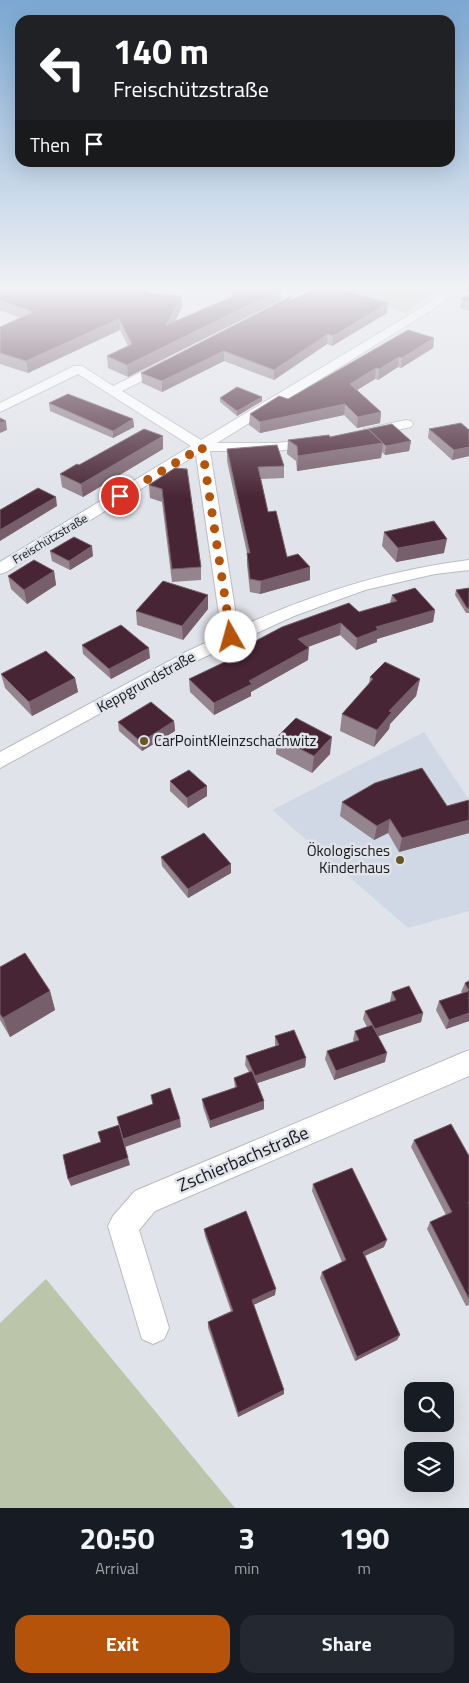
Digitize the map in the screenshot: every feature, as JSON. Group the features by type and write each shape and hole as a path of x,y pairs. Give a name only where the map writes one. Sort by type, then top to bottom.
{"street":[{"name":"Freischützstraße","path":"0,569 348,357"},
{"path":"113,391 175,359"},
{"path":"0,408 78,369 202,447 297,446 331,440"},
{"path":"353,435 406,424"},
{"path":"202,447 231,637"},
{"name":"Keppgrundstraße","path":"0,761 231,637 288,612 360,586 435,569 469,565"},
{"name":"Zschierbachstraße","path":"153,1328 123,1226 145,1201 469,1063"}],"shaded area":[{"name":"Ökologisches Kinderhaus","path":"424,732 469,800 469,911 408,928 272,810"}],"green space":[{"path":"46,1279 235,1508 0,1508 0,1323"}],"building":[{"path":"14,357 34,357 26,361"},
{"path":"110,357 142,357 127,365"},
{"path":"171,357 211,357 162,381 141,373"},
{"path":"241,357 293,357 274,370"},
{"path":"360,357 398,357 350,384 381,412 358,417 345,404 260,422 250,414 279,396 288,399"},
{"path":"237,387 262,397 237,411 220,398"},
{"path":"68,394 133,419 113,431 49,403"},
{"path":"461,423 469,430 469,447 454,450 429,429"},
{"path":"392,424 411,441 386,446 368,429"},
{"path":"144,429 163,436 81,484 60,474 77,464 79,465"},
{"path":"368,429 383,443 298,456 297,446 288,440 329,435 330,437"},
{"path":"277,445 284,466 258,467 268,512 276,511 287,557 298,554 310,567 261,581 250,579 247,553 250,553 227,449"},
{"path":"175,468 187,469 201,567 172,569 162,489 149,485"},
{"path":"38,488 56,497 0,530 0,510"},
{"path":"434,521 447,539 398,548 384,532"},
{"path":"74,537 92,546 69,561 50,551"},
{"path":"34,560 54,571 24,590 8,576"},
{"path":"163,581 208,595 182,626 136,611"},
{"path":"415,588 435,610 376,627 378,630 357,638 341,623 298,639 309,648 249,681 252,684 214,703 189,679 252,649 248,645 282,627 349,603 359,612 397,601 392,595"},
{"path":"469,588 469,608 467,608 456,590"},
{"path":"121,625 149,648 109,669 82,645"},
{"path":"46,651 75,678 29,702 1,674"},
{"path":"385,662 420,679 389,711 392,712 377,730 342,714 373,679 370,677"},
{"path":"151,702 174,721 141,742 118,722"},
{"path":"296,718 332,737 314,756 277,737"},
{"path":"422,768 447,806 469,800 469,820 402,838 390,819 377,826 342,802 375,783"},
{"path":"189,770 207,786 187,798 170,781"},
{"path":"204,833 231,864 188,889 161,857"},
{"path":"25,953 50,991 3,1018 0,1014 0,967"},
{"path":"469,981 469,991 465,983"},
{"path":"409,986 423,1013 375,1029 365,1011 396,1000 392,992"},
{"path":"469,991 469,1013 449,1020 439,1001"},
{"path":"372,1025 387,1053 336,1071 327,1051 359,1040 355,1031"},
{"path":"294,1030 306,1058 255,1076 246,1056 279,1045 275,1036"},
{"path":"252,1071 264,1101 210,1121 202,1099 237,1087 234,1078"},
{"path":"170,1088 180,1119 123,1139 117,1117 153,1104 151,1095"},
{"path":"451,1124 469,1156 469,1299 430,1222 452,1212 414,1140"},
{"path":"119,1125 128,1158 68,1179 63,1155 101,1142 98,1132"},
{"path":"352,1168 387,1240 363,1252 400,1335 357,1357 322,1272 346,1260 313,1184"},
{"path":"246,1211 276,1289 252,1300 284,1390 238,1413 208,1322 233,1311 204,1229"}],"place":[{"name":"CarPointKleinzschachwitz","path":"144,741"},
{"name":"Ökologisches Kinderhaus","path":"400,860"}],"route":[{"path":"120,496 202,447 231,637"}]}
